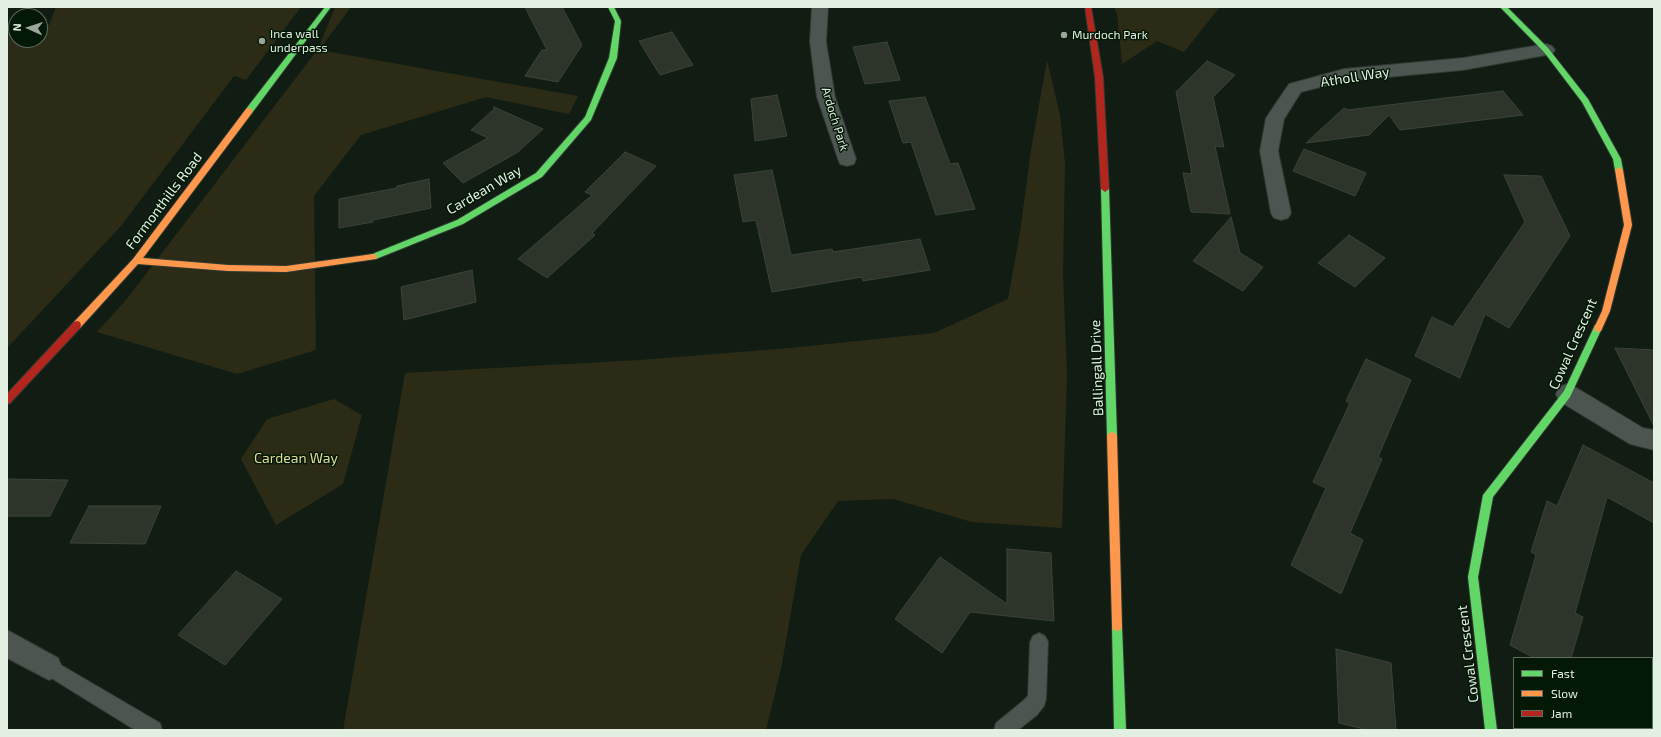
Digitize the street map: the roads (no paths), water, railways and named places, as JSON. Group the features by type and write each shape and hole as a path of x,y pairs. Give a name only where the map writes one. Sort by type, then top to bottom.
{"street":[{"name":"Formonthills Road","path":"7,400 136,261 328,7"},
{"name":"Cardean Way","path":"136,261 228,268 286,269 376,257 460,222 539,175 588,118 613,58 618,21 610,7"},
{"name":"Ardoch Park","path":"820,7 818,42 826,97 847,159"},
{"name":"Ballingall Drive","path":"1088,7 1099,77 1105,185 1120,730"},
{"name":"Cowal Crescent","path":"1491,730 1473,577 1488,495 1568,394 1606,311 1628,225 1616,159 1585,101 1546,50 1503,7"},
{"name":"Atholl Way","path":"1281,213 1269,151 1275,118 1295,88 1344,75 1463,64 1546,50"},
{"path":"1568,394 1638,437 1654,440"},
{"path":"7,643 49,667"}],"lane":[{"path":"1002,730 1030,708 1037,699 1039,642"},
{"path":"49,667 153,730"}],"place":[{"name":"Murdoch Park","path":"1064,35"},
{"name":"Inca wall underpass","path":"262,41"}]}
